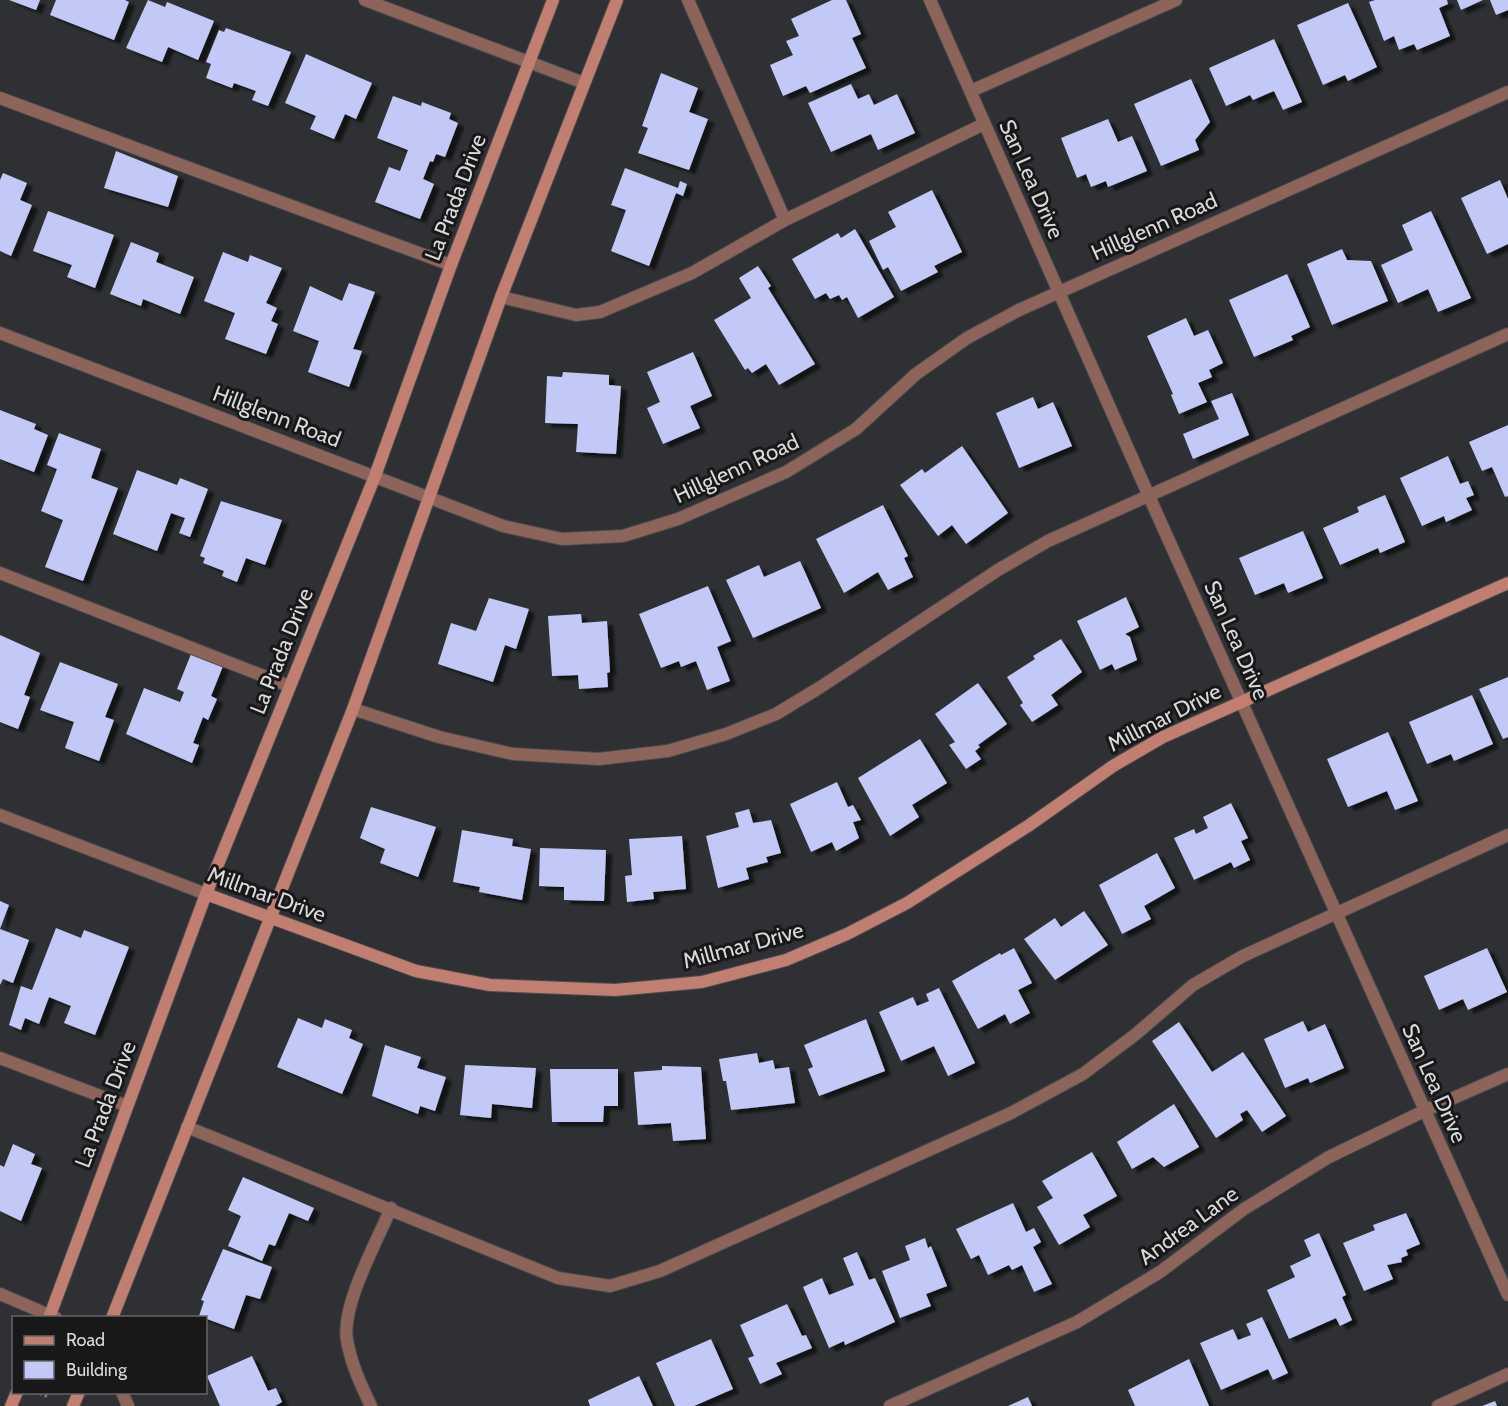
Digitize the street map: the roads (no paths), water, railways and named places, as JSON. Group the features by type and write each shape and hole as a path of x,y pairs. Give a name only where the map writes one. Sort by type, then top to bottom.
{"main road":[{"name":"La Prada Drive","path":"52,1316 206,894 375,476 451,265 553,0"},
{"path":"112,1316 354,709 501,297 616,0"},
{"name":"Millmar Drive","path":"206,894 416,971 490,986 615,990 702,982 786,960 857,929 959,872 1113,766 1163,737 1508,583"}],"street":[{"path":"365,0 584,83"},
{"path":"688,0 785,220"},
{"name":"San Lea Drive","path":"930,0 1335,913 1508,1295"},
{"path":"971,91 1176,0"},
{"name":"Hillglenn Road","path":"0,333 503,526 562,539 623,536 678,519 786,472 856,429 916,374 967,338 1019,310 1508,92"},
{"path":"0,98 451,265"},
{"path":"501,297 576,315 600,312 692,273 785,220 984,124"},
{"path":"354,709 439,737 513,754 599,759 668,751 726,734 776,714 998,570 1048,541 1148,494 1508,334"},
{"path":"0,573 289,686"},
{"name":"Millmar Drive","path":"0,815 206,894"},
{"path":"187,1127 391,1208 558,1278 610,1286 660,1271 1011,1113 1083,1074 1136,1034 1193,985 1243,956 1508,835"},
{"path":"0,1058 127,1106"},
{"name":"Andrea Lane","path":"890,1406 1077,1322 1160,1272 1244,1209 1329,1157 1508,1074"},
{"path":"371,1406 354,1370 346,1338 349,1305 391,1208"},
{"path":"0,1294 52,1316"},
{"path":"1438,1406 1508,1374"}]}
